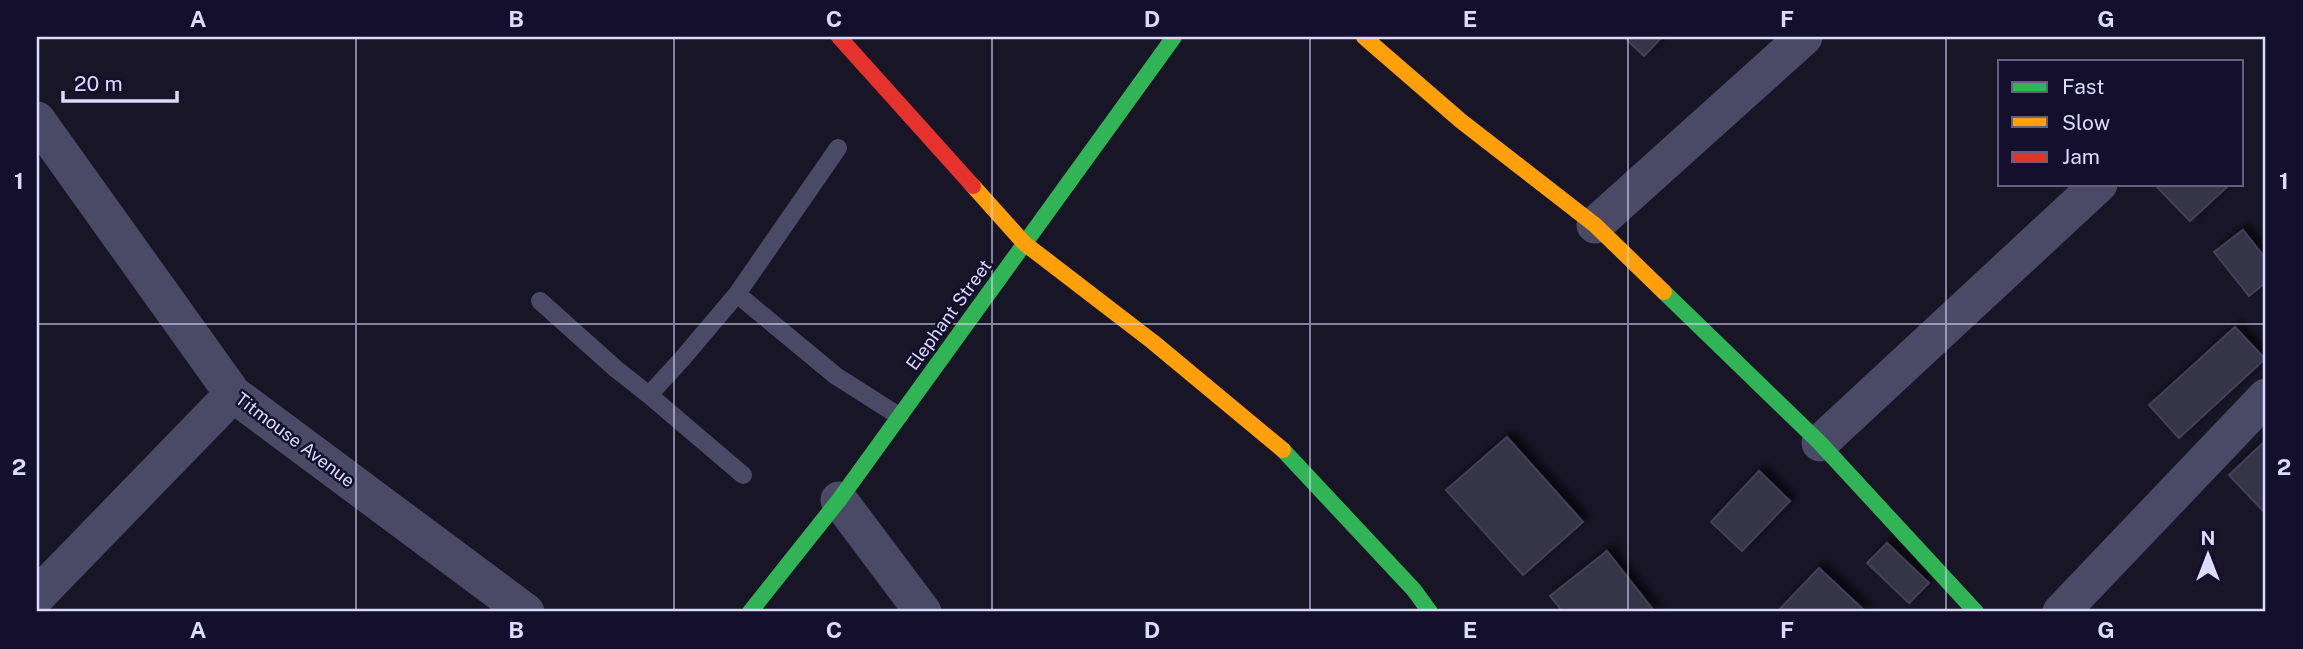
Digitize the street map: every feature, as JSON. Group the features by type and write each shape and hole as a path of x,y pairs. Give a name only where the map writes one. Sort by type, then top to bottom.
{"street":[{"path":"839,37 1024,243 1153,342 1288,454 1414,590 1430,612"},
{"name":"Elephant Street","path":"750,612 839,500 1174,37"},
{"path":"1364,37 1461,121 1595,225 1821,443 1976,612"},
{"path":"1595,225 1804,37"},
{"name":"Titmouse Avenue","path":"37,120 233,394 526,612"},
{"path":"1821,443 2097,186"},
{"path":"37,596 233,394"},
{"path":"2061,612 2266,397"},
{"path":"839,500 923,612"}],"lane":[{"path":"649,395 737,295 838,148"},
{"path":"737,295 836,376 899,416"},
{"path":"540,301 616,369 743,475"}],"building":[{"path":"1624,37 1662,37 1644,56"},
{"path":"2156,186 2227,187 2190,221"},
{"path":"2243,230 2266,259 2266,282 2249,296 2214,252"},
{"path":"2235,327 2265,359 2179,438 2149,405"},
{"path":"1507,437 1583,522 1523,575 1446,490"},
{"path":"2266,440 2266,514 2229,475"},
{"path":"1759,471 1790,501 1742,551 1711,522"},
{"path":"1887,543 1929,583 1909,603 1867,563"},
{"path":"1607,551 1655,612 1563,612 1550,596"},
{"path":"1819,568 1866,612 1777,612"}],"traffic: fast":[{"path":"750,612 839,500 1174,37"},
{"path":"1664,292 1820,443 1976,612"},
{"path":"1283,450 1414,590 1430,612"}],"traffic: slow":[{"path":"1364,37 1461,121 1595,225 1664,292"},
{"path":"973,186 1024,243 1153,342 1283,450"}],"traffic: jam":[{"path":"839,37 973,186"}]}
